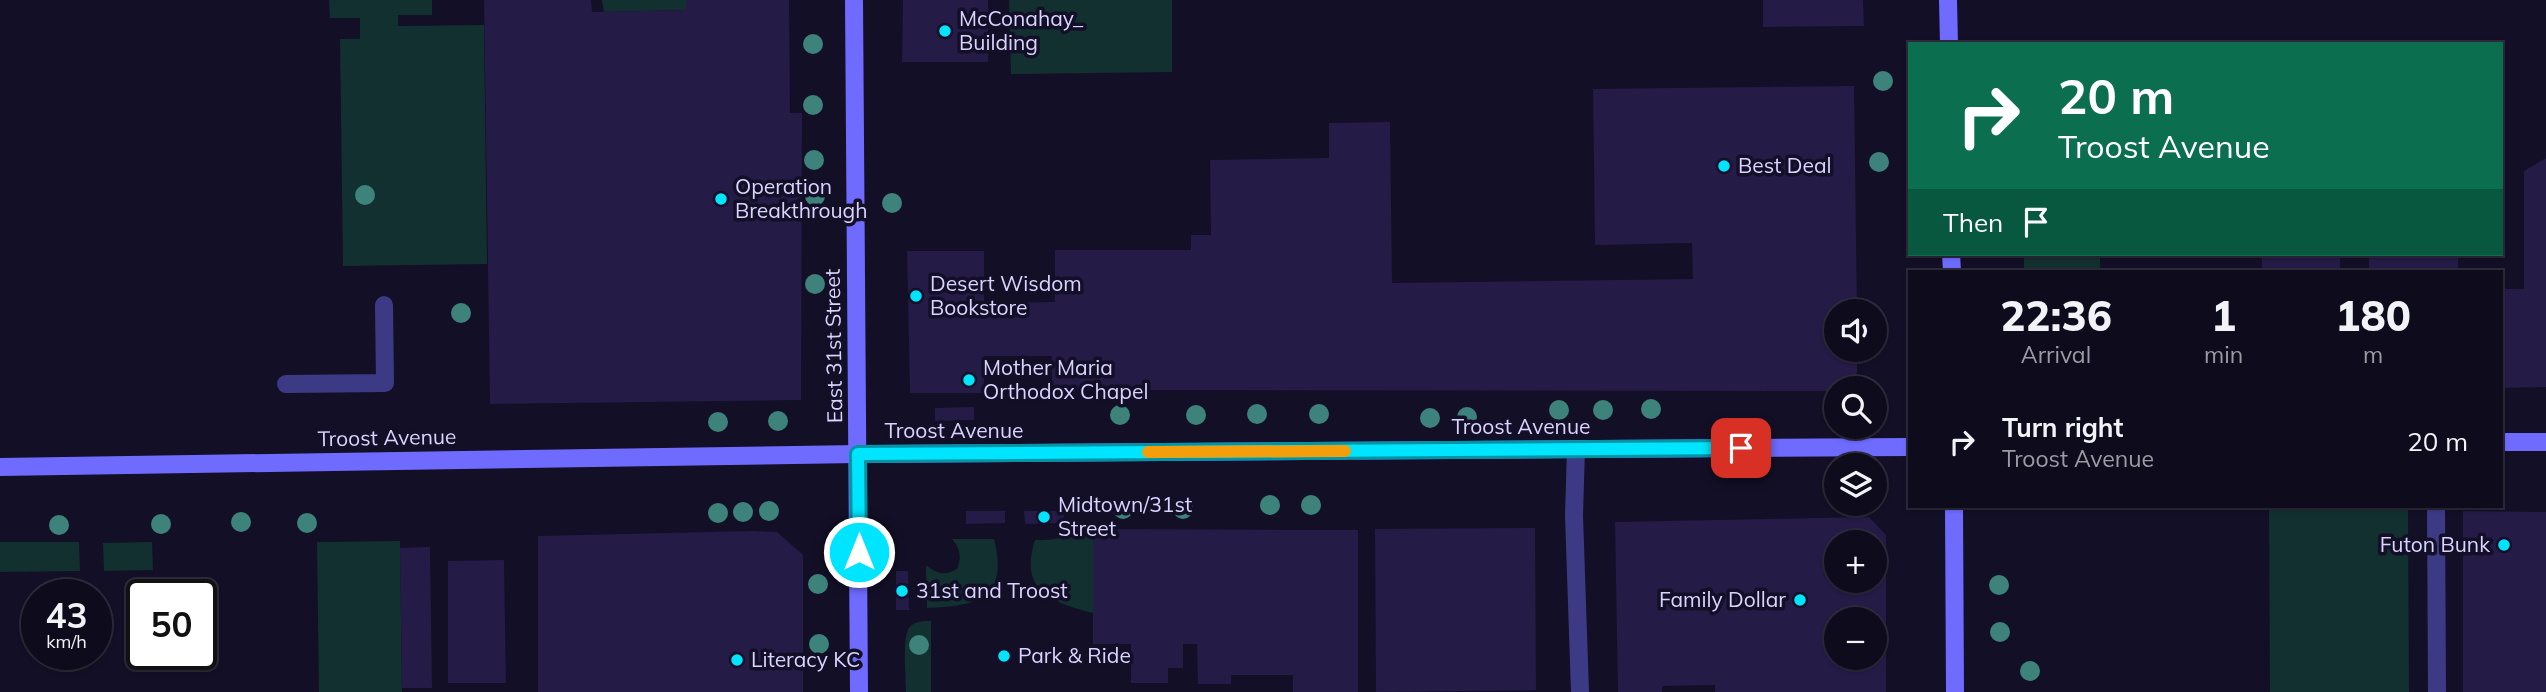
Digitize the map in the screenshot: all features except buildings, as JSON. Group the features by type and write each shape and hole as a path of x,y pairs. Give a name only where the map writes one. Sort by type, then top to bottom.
{"main road":[{"name":"East 31st Street","path":"854,0 859,692"},
{"path":"1948,0 1949,42"},
{"path":"2503,442 2546,442"},
{"name":"Troost Avenue","path":"0,467 858,454 1908,447"},
{"path":"1954,508 1955,692"}],"street":[{"path":"286,384 385,383 384,305"},
{"path":"1576,449 1574,515 1580,692"},
{"path":"2436,508 2437,692"}],"green space":[{"path":"329,0 432,0 432,15 398,15 398,26 484,25 487,264 343,266 340,39 360,39 360,18 330,18"},
{"path":"602,0 686,0 686,10 604,12"},
{"path":"1009,0 1172,0 1172,72 1011,74"},
{"path":"2100,256 2100,270 2024,270 2024,257 2015,257"},
{"path":"2269,508 2408,508 2409,692 2270,692"},
{"path":"1083,527 1093,529 1093,613 1052,598 1035,582 1031,571 1035,540 1060,538"},
{"path":"952,539 994,539 998,559 993,587 975,601 927,608 926,565 941,573 957,569 959,553"},
{"path":"400,541 402,692 319,692 317,542"},
{"path":"0,542 79,542 80,571 0,572"},
{"path":"152,542 153,570 104,571 103,543"},
{"path":"931,621 931,692 906,692 907,633 913,624"}],"slow traffic":[{"path":"1148,452 1345,451"}],"place":[{"name":"McConahay_ Building","path":"945,31"},
{"name":"Best Deal","path":"1724,166"},
{"name":"Operation Breakthrough","path":"721,199"},
{"name":"Desert Wisdom Bookstore","path":"916,296"},
{"name":"Mother Maria Orthodox Chapel","path":"969,380"},
{"name":"Midtown/31st Street","path":"1044,517"},
{"name":"Futon Bunk","path":"2504,545"},
{"name":"31st and Troost","path":"902,591"},
{"name":"Family Dollar","path":"1800,600"},
{"name":"Park & Ride","path":"1004,656"},
{"name":"Literacy KC","path":"737,660"}],"route":[{"path":"859,552 858,454 1741,448"}]}
